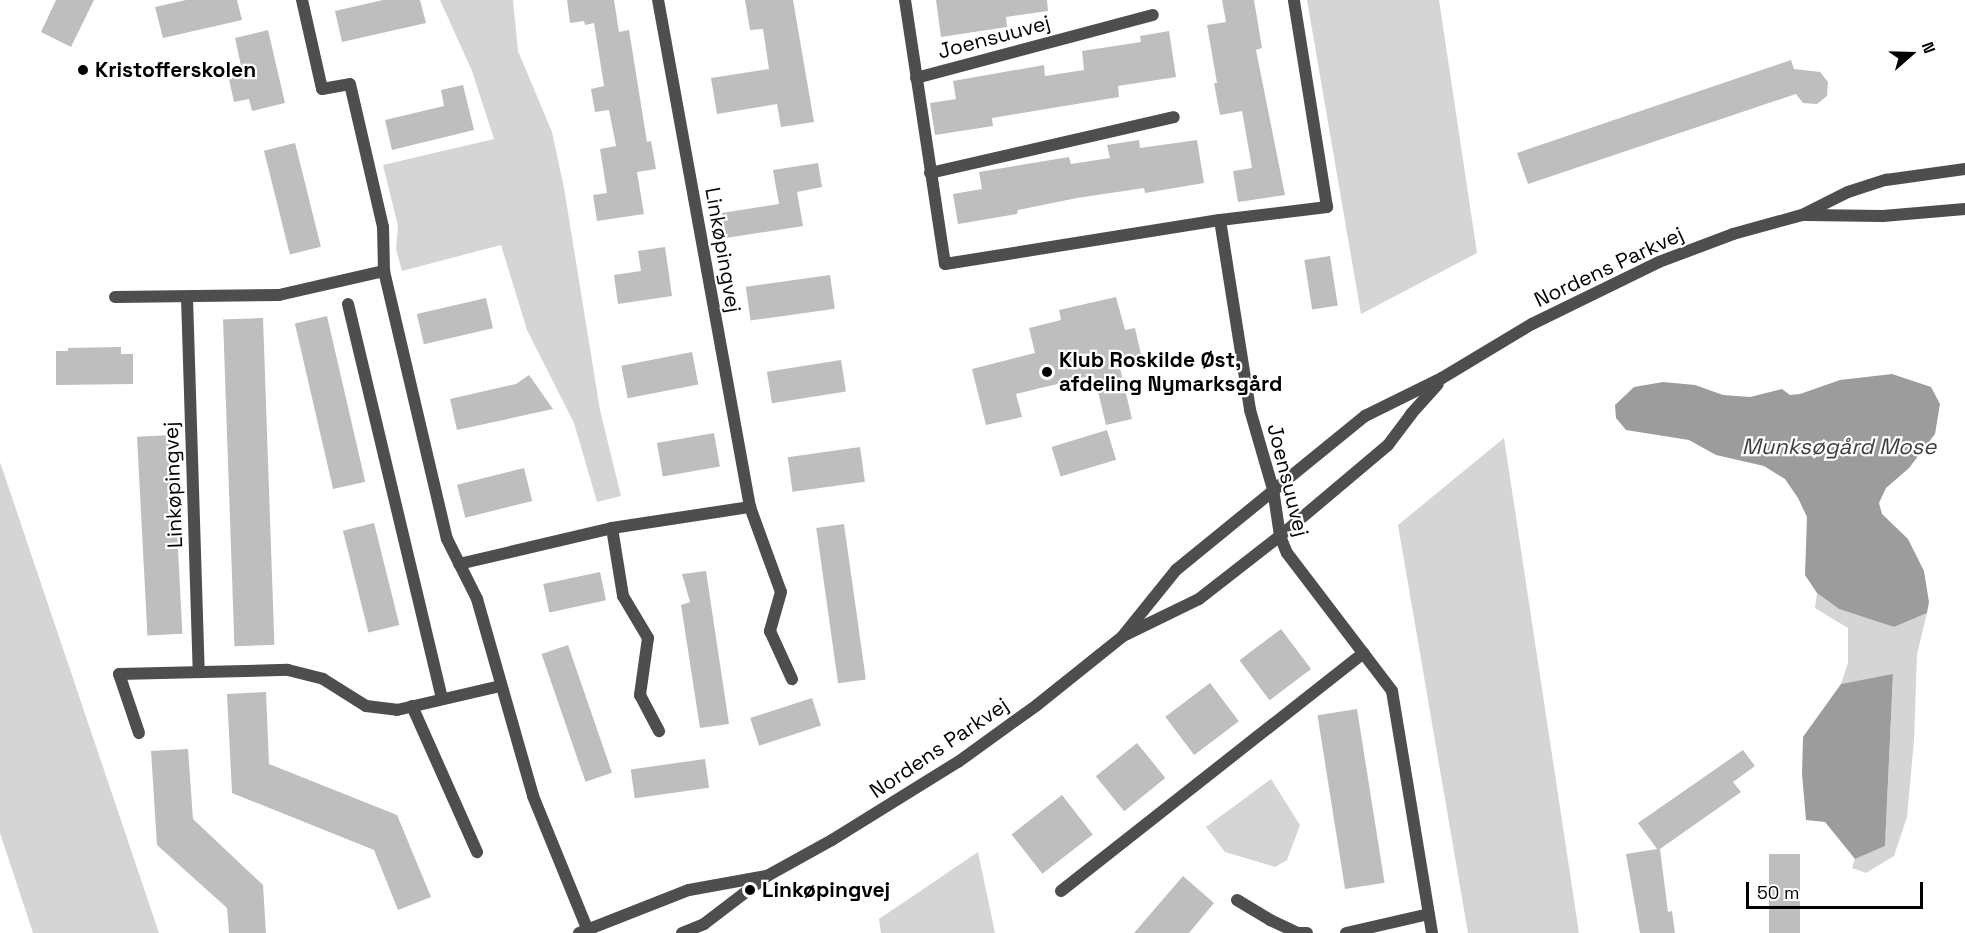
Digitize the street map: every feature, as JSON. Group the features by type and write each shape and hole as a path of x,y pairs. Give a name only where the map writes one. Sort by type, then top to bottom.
{"street":[{"path":"302,0 322,89 350,84 383,227 384,271 447,539 477,599 533,796 585,932"},
{"name":"Linkøpingvej","path":"658,0 750,507 781,592 770,631 792,679"},
{"name":"Joensuuvej","path":"905,0 945,264 1220,220 1327,207 1294,0"},
{"name":"Joensuuvej","path":"916,78 1153,15"},
{"path":"930,172 1174,117"},
{"name":"Nordens Parkvej","path":"1122,637 1176,570 1365,416 1442,378 1532,324 1659,262 1733,234 1802,215 1848,192 1886,180 1965,169"},
{"name":"Nordens Parkvej","path":"1802,215 1883,216 1965,210"},
{"name":"Joensuuvej","path":"1220,220 1250,410 1273,489 1280,536 1287,553 1392,691 1432,933"},
{"path":"114,297 279,296 384,271"},
{"name":"Linkøpingvej","path":"187,298 199,672"},
{"path":"348,304 442,699"},
{"name":"Nordens Parkvej","path":"682,933 704,924 767,876 832,840 957,762 1037,705 1122,637 1199,599 1280,536 1388,445 1442,378"},
{"path":"459,564 612,528 750,507"},
{"path":"612,528 623,596 648,638 640,695 659,731"},
{"path":"1061,891 1363,653"},
{"path":"139,733 119,674 288,670 323,679 366,706 397,710 500,686"},
{"path":"412,706 477,852"},
{"name":"Nordens Parkvej","path":"585,932 689,890 767,876"},
{"path":"1237,900 1270,920 1298,933 1307,933"},
{"path":"1346,933 1429,914"}],"shaded area":[{"path":"440,0 513,0 518,51 552,132 564,188 600,410 621,496 597,502 574,423 527,330 501,245 402,271 396,249 398,226 383,165 494,139 472,71"},
{"path":"1307,0 1439,0 1477,253 1361,314"},
{"path":"1504,438 1579,933 1468,933 1398,525"},
{"path":"0,462 159,933 33,933 0,833"},
{"path":"1817,593 1839,609 1894,627 1927,613 1917,654 1914,740 1907,817 1894,856 1866,873 1852,868 1855,859 1885,846 1893,675 1841,684 1848,663 1848,628 1815,608"},
{"path":"1271,779 1300,825 1287,860 1275,867 1225,852 1206,827"},
{"path":"978,852 995,933 881,933 879,919"}],"water":[{"name":"Munksøgård Mose","path":"1892,374 1931,387 1940,404 1935,434 1909,468 1886,488 1879,503 1882,514 1908,539 1924,571 1929,602 1927,613 1894,627 1839,609 1817,593 1805,575 1807,517 1785,479 1764,466 1716,455 1689,440 1626,430 1616,418 1615,405 1634,387 1663,382 1695,385 1723,395 1750,397 1782,389 1790,395 1800,394 1840,380"},
{"path":"1893,674 1885,846 1855,859 1825,822 1806,820 1802,774 1803,737 1841,684"}],"building":[{"path":"56,0 94,0 71,47 41,32"},
{"path":"186,0 237,0 242,20 163,38 155,7"},
{"path":"383,0 420,0 426,23 342,42 335,11"},
{"path":"567,0 614,0 619,32 629,30 647,142 651,141 656,169 637,172 644,214 597,221 593,195 607,193 600,149 616,146 609,110 595,112 591,89 604,86 594,23 585,25 584,21 570,23"},
{"path":"745,0 793,0 814,122 781,127 777,104 717,114 711,78 769,69 763,29 750,30"},
{"path":"936,0 1047,0 1048,11 1006,17 1007,27 941,37"},
{"path":"1222,0 1254,0 1262,48 1256,50 1285,195 1238,202 1233,171 1252,168 1242,111 1220,115 1207,25 1226,22"},
{"path":"268,30 285,103 252,111 249,99 234,102 229,79 243,75 235,38"},
{"path":"1169,31 1176,77 1118,86 1119,97 992,118 993,126 935,135 930,103 956,99 953,81 1044,65 1045,76 1084,70 1082,51 1141,42 1140,36"},
{"path":"1791,60 1794,69 1820,72 1828,82 1827,96 1817,104 1803,103 1796,94 1528,184 1517,153"},
{"path":"463,85 474,130 392,150 385,120 444,106 441,90"},
{"path":"1139,140 1140,148 1197,140 1204,183 1145,193 1144,188 1077,198 1018,210 1017,214 958,224 953,194 982,189 979,172 1069,157 1071,164 1110,158 1107,145"},
{"path":"295,143 321,247 290,255 264,151"},
{"path":"818,163 822,187 797,192 803,226 726,238 722,213 779,204 773,170"},
{"path":"665,247 672,296 618,304 614,275 641,271 638,251"},
{"path":"1330,256 1338,305 1312,309 1304,260"},
{"path":"830,275 835,309 751,320 746,287"},
{"name":"Klub Roskilde Øst, afdeling Nymarksgård","path":"1116,297 1125,330 1135,328 1143,363 1120,368 1132,419 1106,425 1094,375 1016,394 1022,417 986,425 972,369 1035,353 1029,328 1061,320 1059,310"},
{"path":"486,298 493,328 424,344 417,314"},
{"path":"327,316 365,482 333,489 295,323"},
{"path":"263,318 274,645 234,646 223,319"},
{"path":"121,347 121,354 133,354 133,384 56,385 56,351 68,351 68,348"},
{"path":"692,352 698,384 628,398 621,366"},
{"path":"841,360 846,392 772,403 767,372"},
{"path":"529,375 553,409 457,430 450,399 516,384"},
{"path":"1107,430 1116,460 1061,477 1052,447"},
{"path":"714,433 720,466 663,477 657,443"},
{"path":"172,435 182,634 147,636 137,437"},
{"path":"860,447 865,482 793,492 788,457"},
{"path":"524,468 532,501 465,518 457,485"},
{"path":"374,523 399,625 368,633 343,531"},
{"path":"844,524 866,679 838,683 816,528"},
{"path":"706,571 729,724 700,728 681,605 690,602 682,574"},
{"path":"600,572 606,600 549,612 543,584"},
{"path":"1281,629 1311,669 1270,700 1239,660"},
{"path":"568,645 612,773 585,782 542,654"},
{"path":"1210,683 1239,721 1194,755 1165,717"},
{"path":"266,692 269,764 397,815 431,897 398,910 374,850 232,793 227,694"},
{"path":"812,698 821,726 759,746 750,718"},
{"path":"1357,709 1385,883 1345,889 1317,715"},
{"path":"1137,743 1165,778 1124,811 1096,776"},
{"path":"188,749 193,819 263,885 266,933 229,933 227,908 157,845 151,751"},
{"path":"1743,750 1755,766 1733,782 1741,792 1660,849 1668,912 1672,911 1675,933 1640,933 1626,854 1657,849 1638,823"},
{"path":"705,759 709,788 635,798 631,769"},
{"path":"1062,795 1093,834 1042,874 1012,834"},
{"path":"1769,854 1800,854 1800,933 1769,933"},
{"path":"1183,876 1214,903 1189,933 1134,933"}],"place":[{"name":"Kristofferskolen","path":"83,70"},
{"name":"Klub Roskilde Øst, afdeling Nymarksgård","path":"1047,372"},
{"name":"Linkøpingvej","path":"750,890"}]}
